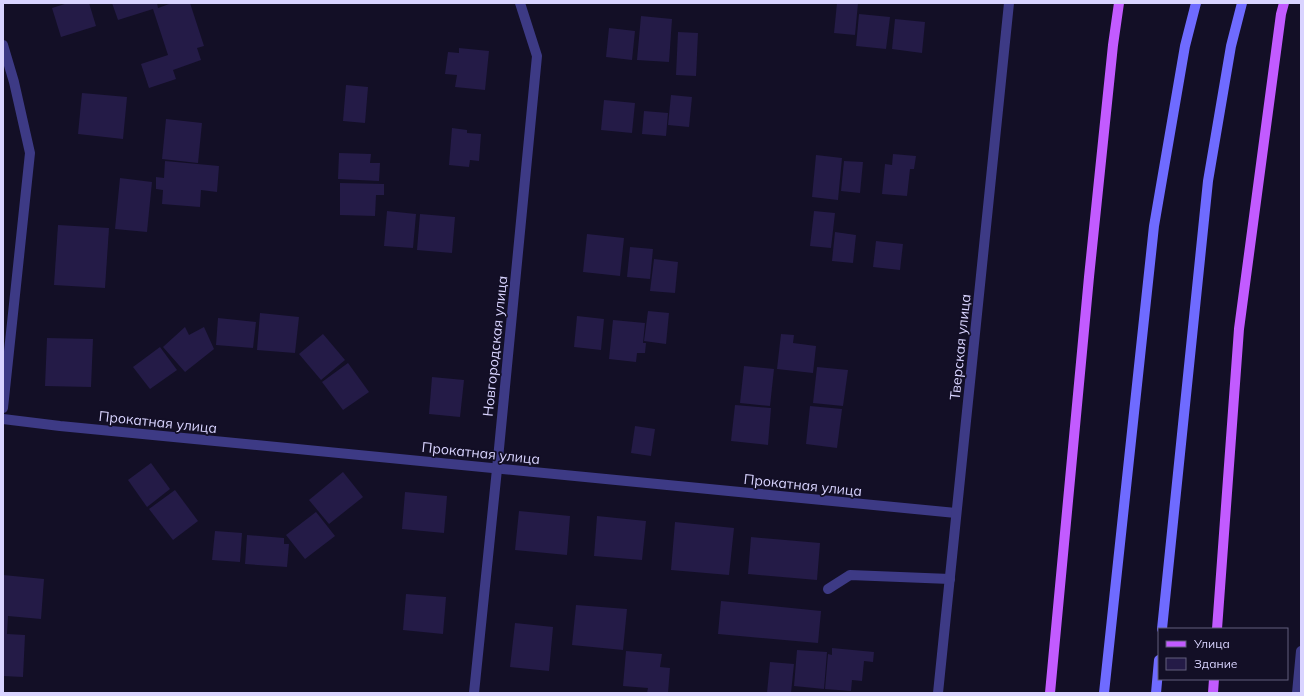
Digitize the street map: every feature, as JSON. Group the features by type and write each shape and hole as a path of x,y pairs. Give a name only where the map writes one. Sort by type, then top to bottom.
{"main road":[{"path":"1050,693 1089,277 1113,45 1119,3"},
{"path":"1104,693 1154,226 1185,46 1196,3"},
{"path":"1162,628 1208,181 1231,46 1242,3"},
{"path":"1217,628 1239,329 1281,14 1284,3"},
{"path":"1156,693 1158,671"},
{"path":"1213,693 1214,680"}],"street":[{"name":"Новгородская улица","path":"474,693 537,56 520,3"},
{"name":"Тверская улица","path":"938,693 1009,3"},
{"path":"3,45 14,82 30,153 3,408"},
{"name":"Прокатная улица","path":"3,419 60,426 956,513"},
{"path":"828,590 850,575 950,579"},
{"path":"1297,693 1301,651"}],"building":[{"path":"68,3 89,3 96,26 61,37 52,8"},
{"path":"112,3 157,3 158,8 172,3 190,3 204,46 197,48 201,60 173,70 176,79 149,88 141,64 168,55 153,9 118,20"},
{"path":"837,3 858,3 855,35 834,33"},
{"path":"859,14 890,17 886,49 856,46"},
{"path":"641,16 672,19 669,62 637,60"},
{"path":"895,19 925,22 922,53 892,49"},
{"path":"609,28 635,31 632,60 606,57"},
{"path":"678,32 698,33 696,76 676,75"},
{"path":"459,48 489,51 485,90 455,87 457,75 445,74 448,52 459,53"},
{"path":"346,85 368,87 365,123 343,121"},
{"path":"82,93 127,97 123,139 78,134"},
{"path":"671,95 692,97 689,127 668,125"},
{"path":"604,100 635,103 632,133 601,130"},
{"path":"644,111 668,113 666,136 642,134"},
{"path":"166,119 202,123 198,163 162,159"},
{"path":"452,128 467,130 467,133 481,134 479,161 470,160 469,167 449,165"},
{"path":"339,153 371,154 370,163 380,163 379,181 338,179"},
{"path":"893,154 916,156 914,169 910,169 907,196 882,194 885,164 892,165"},
{"path":"816,155 842,158 838,200 812,197"},
{"path":"165,161 219,166 217,192 201,190 200,207 162,204 163,190 156,189 156,177 164,178"},
{"path":"844,161 863,162 860,193 841,191"},
{"path":"120,178 152,182 147,232 115,229"},
{"path":"340,183 384,184 384,195 376,195 375,216 340,215"},
{"path":"387,211 416,214 413,248 384,246"},
{"path":"814,211 835,213 831,248 810,246"},
{"path":"420,214 455,217 452,253 417,250"},
{"path":"58,225 109,228 105,288 54,285"},
{"path":"835,232 856,235 853,263 832,261"},
{"path":"587,234 624,238 620,276 583,272"},
{"path":"876,241 903,244 900,270 873,267"},
{"path":"630,247 653,249 650,279 627,277"},
{"path":"654,259 678,262 675,293 650,291"},
{"path":"648,311 669,313 666,344 644,341"},
{"path":"260,313 299,317 295,353 257,350"},
{"path":"577,316 604,319 601,350 574,347"},
{"path":"218,318 256,322 253,348 216,345"},
{"path":"613,320 645,323 643,343 646,343 645,353 637,353 636,362 609,359"},
{"path":"185,327 189,335 204,327 214,349 185,372 163,347"},
{"path":"323,334 345,360 321,380 299,354"},
{"path":"781,334 794,335 793,343 816,346 813,373 777,369"},
{"path":"47,338 93,339 91,387 45,386"},
{"path":"160,347 177,370 150,389 133,367"},
{"path":"348,363 369,392 343,410 322,382"},
{"path":"744,366 774,369 770,406 740,403"},
{"path":"817,367 848,370 843,406 813,403"},
{"path":"432,377 464,380 460,417 429,414"},
{"path":"735,405 771,408 768,445 731,441"},
{"path":"810,406 842,409 837,448 806,444"},
{"path":"635,426 655,429 651,456 631,453"},
{"path":"151,463 170,489 147,507 128,480"},
{"path":"343,472 363,497 329,524 309,500"},
{"path":"175,490 198,521 173,540 149,509"},
{"path":"405,492 447,496 444,533 402,529"},
{"path":"519,511 570,516 567,555 515,550"},
{"path":"316,512 335,536 305,559 286,535"},
{"path":"597,516 646,521 642,560 594,556"},
{"path":"675,522 734,528 729,575 671,570"},
{"path":"215,531 242,533 240,562 212,560"},
{"path":"247,535 284,538 284,544 289,544 287,567 245,564"},
{"path":"751,537 820,543 817,580 748,574"},
{"path":"3,575 44,579 41,619 8,616 7,634 25,635 23,677 3,676"},
{"path":"406,594 446,597 443,634 403,630"},
{"path":"721,601 821,611 818,643 718,634"},
{"path":"576,605 627,609 623,650 572,645"},
{"path":"515,623 553,627 549,671 510,667"},
{"path":"832,648 874,652 873,662 864,661 862,681 852,680 851,691 825,689 828,654 832,655"},
{"path":"797,650 827,652 824,689 794,686"},
{"path":"626,651 662,654 660,667 670,668 668,693 647,693 648,688 623,686"},
{"path":"770,662 794,664 791,693 767,693"}]}
